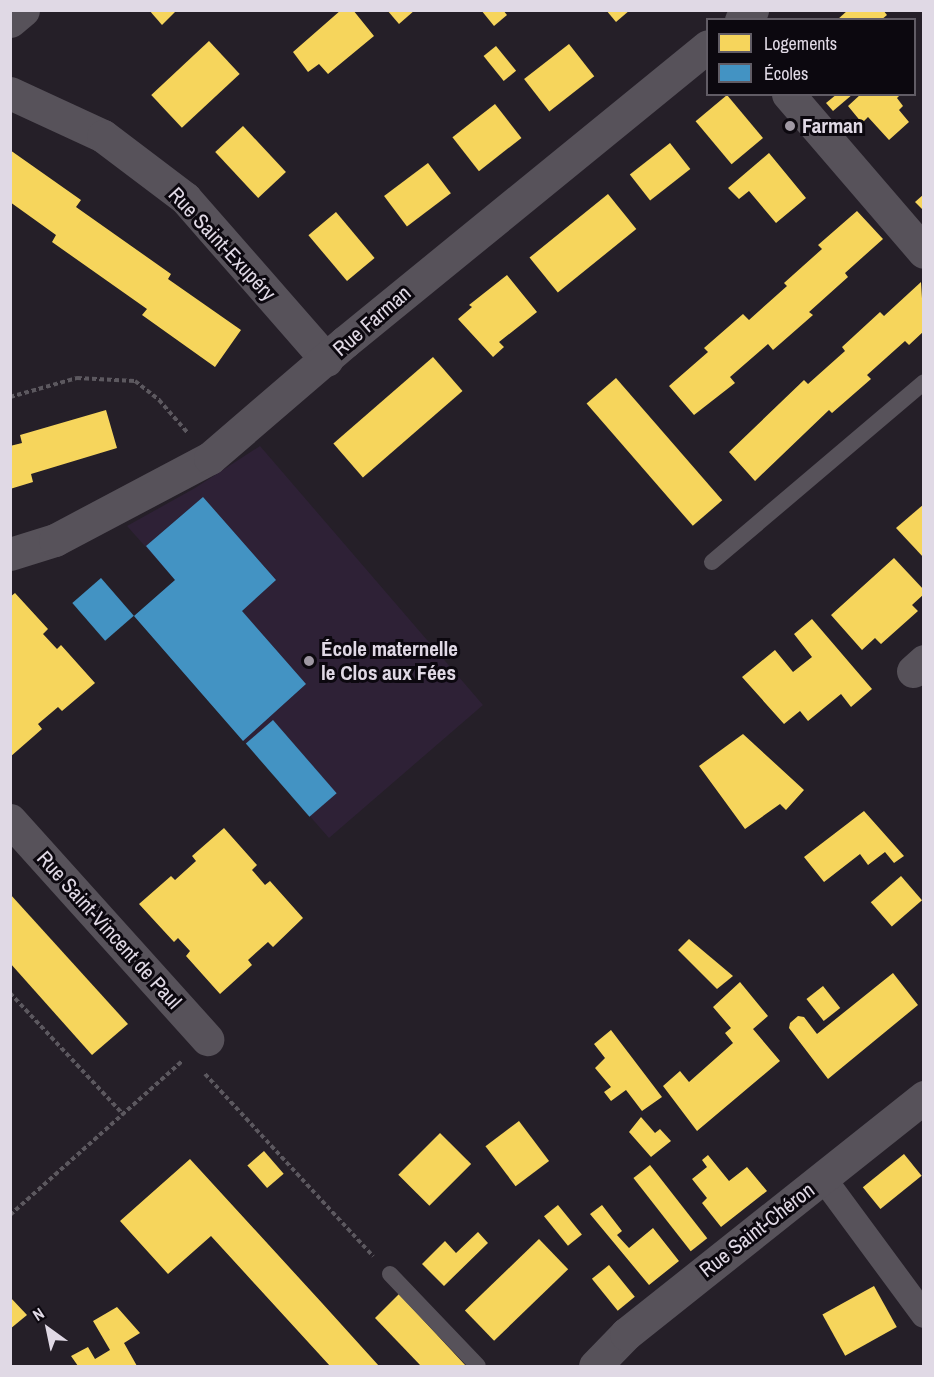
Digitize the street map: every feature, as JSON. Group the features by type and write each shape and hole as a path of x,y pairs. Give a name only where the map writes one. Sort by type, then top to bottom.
{"street":[{"path":"10,21 23,10"},
{"name":"Rue Farman","path":"10,554 55,540 210,458 327,360 354,334 706,48"},
{"name":"Rue Saint-Exupéry","path":"10,93 103,136 185,198 327,360"},
{"path":"790,96 924,252"},
{"name":"Rue Saint-Vincent de Paul","path":"10,820 198,1047"},
{"name":"Rue Saint-Chéron","path":"595,1366 626,1334 924,1097"},
{"path":"824,1178 924,1315"}],"lane":[{"path":"712,562 924,382"},
{"path":"390,1274 477,1366"}],"path":[{"path":"10,397 77,378 135,381 159,400 210,458"},
{"path":"10,993 123,1114"},
{"path":"10,1215 198,1047 390,1274"}],"shaded area":[{"name":"École maternelle le Clos aux Fées","path":"260,446 483,705 329,838 134,616 175,580 127,526 195,488"}],"building: Logements":[{"path":"149,10 177,10 162,25"},
{"path":"341,10 353,10 374,36 328,74 319,64 308,72 293,52"},
{"path":"387,10 415,10 399,24"},
{"path":"481,10 503,10 507,15 494,26"},
{"path":"606,10 630,10 616,22"},
{"path":"848,10 883,10 887,15 883,18 839,18"},
{"path":"209,41 240,74 182,128 151,95"},
{"path":"569,44 594,76 549,111 524,79"},
{"path":"496,46 516,71 504,81 484,56"},
{"path":"726,96 763,138 732,164 696,121"},
{"path":"835,96 851,96 833,111 826,103"},
{"path":"859,96 899,96 897,98 903,106 899,110 909,122 889,140 868,117 862,123 848,106"},
{"path":"495,104 521,138 479,171 452,137"},
{"path":"243,126 286,172 258,198 215,152"},
{"path":"670,143 690,169 650,200 630,174"},
{"path":"10,150 81,200 76,207 171,274 168,279 241,330 215,367 142,315 147,309 52,242 56,235 10,202"},
{"path":"769,153 806,198 776,223 749,191 739,199 728,188"},
{"path":"428,163 451,193 407,226 384,196"},
{"path":"608,194 636,229 558,293 530,258"},
{"path":"924,194 924,211 915,202"},
{"path":"857,211 883,239 845,273 848,277 809,312 813,315 773,350 768,344 730,377 735,383 694,415 669,386 708,352 704,348 743,314 749,320 787,286 784,283 822,249 818,245"},
{"path":"336,212 375,258 347,281 308,235"},
{"path":"507,275 537,312 499,342 504,347 493,357 458,319 472,307 469,305"},
{"path":"921,282 924,331 909,345 905,341 867,375 871,379 832,413 829,410 755,481 729,452 804,380 808,384 845,351 842,347 880,312 884,316"},
{"path":"433,357 463,391 363,478 333,444"},
{"path":"616,378 722,500 693,526 587,404"},
{"path":"106,410 117,448 31,474 33,482 10,489 10,446 22,443 20,435"},
{"path":"924,504 924,558 896,528"},
{"path":"894,558 924,590 924,594 912,605 918,611 881,644 875,638 862,650 831,615"},
{"path":"15,593 48,629 43,634 57,649 61,645 95,683 62,711 58,707 38,724 42,729 10,757 10,597"},
{"path":"812,619 872,689 851,707 841,694 808,721 800,711 784,724 742,677 775,650 793,672 812,657 794,634"},
{"path":"743,734 804,790 786,810 780,804 745,829 699,766"},
{"path":"864,811 904,856 894,863 885,852 868,865 860,854 824,882 804,857"},
{"path":"224,828 257,865 252,870 265,885 270,881 303,918 273,947 268,942 248,960 252,965 220,994 186,956 190,951 178,938 174,942 139,904 171,876 175,880 196,861 192,856"},
{"path":"901,876 922,900 892,926 871,902"},
{"path":"10,894 128,1024 92,1055 10,963"},
{"path":"689,939 733,976 717,989 678,950"},
{"path":"893,973 918,1005 828,1079 789,1028 790,1023 798,1016 804,1017 817,1034"},
{"path":"740,982 768,1016 753,1029 780,1061 697,1131 663,1086 680,1071 689,1082 733,1043 725,1033 731,1028 713,1007"},
{"path":"823,986 840,1008 824,1021 806,999"},
{"path":"611,1030 662,1097 642,1111 626,1090 611,1101 604,1092 611,1087 595,1068 605,1058 594,1044"},
{"path":"641,1117 655,1133 660,1129 671,1141 651,1157 629,1132"},
{"path":"519,1121 549,1161 516,1186 485,1146"},
{"path":"440,1133 471,1164 429,1206 398,1175"},
{"path":"264,1151 284,1174 267,1188 247,1165"},
{"path":"904,1154 922,1176 880,1209 863,1187"},
{"path":"708,1155 729,1181 747,1167 767,1191 721,1227 702,1203 707,1198 692,1179 707,1167 702,1160"},
{"path":"190,1159 379,1366 330,1366 211,1236 168,1274 120,1221"},
{"path":"650,1165 707,1238 691,1251 633,1178"},
{"path":"558,1205 582,1235 568,1246 544,1216"},
{"path":"602,1205 622,1231 617,1235 629,1248 653,1228 679,1261 649,1285 590,1214"},
{"path":"478,1232 488,1243 444,1286 422,1264 445,1241 456,1253"},
{"path":"539,1239 568,1269 494,1341 465,1311"},
{"path":"609,1265 635,1297 618,1311 592,1279"},
{"path":"874,1286 897,1327 845,1356 822,1315"},
{"path":"399,1294 466,1366 421,1366 375,1318"},
{"path":"10,1297 27,1315 10,1329"},
{"path":"117,1307 140,1333 124,1343 137,1366 78,1366 71,1356 88,1347 95,1359 110,1350 93,1321"}],"building: Écoles":[{"path":"203,497 276,580 242,611 306,684 243,741 134,616 175,580 146,546"},
{"path":"101,578 134,616 105,641 72,603"},
{"path":"273,720 337,793 309,817 246,744"}],"place":[{"name":"Farman","path":"790,126"},
{"name":"École maternelle le Clos aux Fées","path":"309,661"}]}
